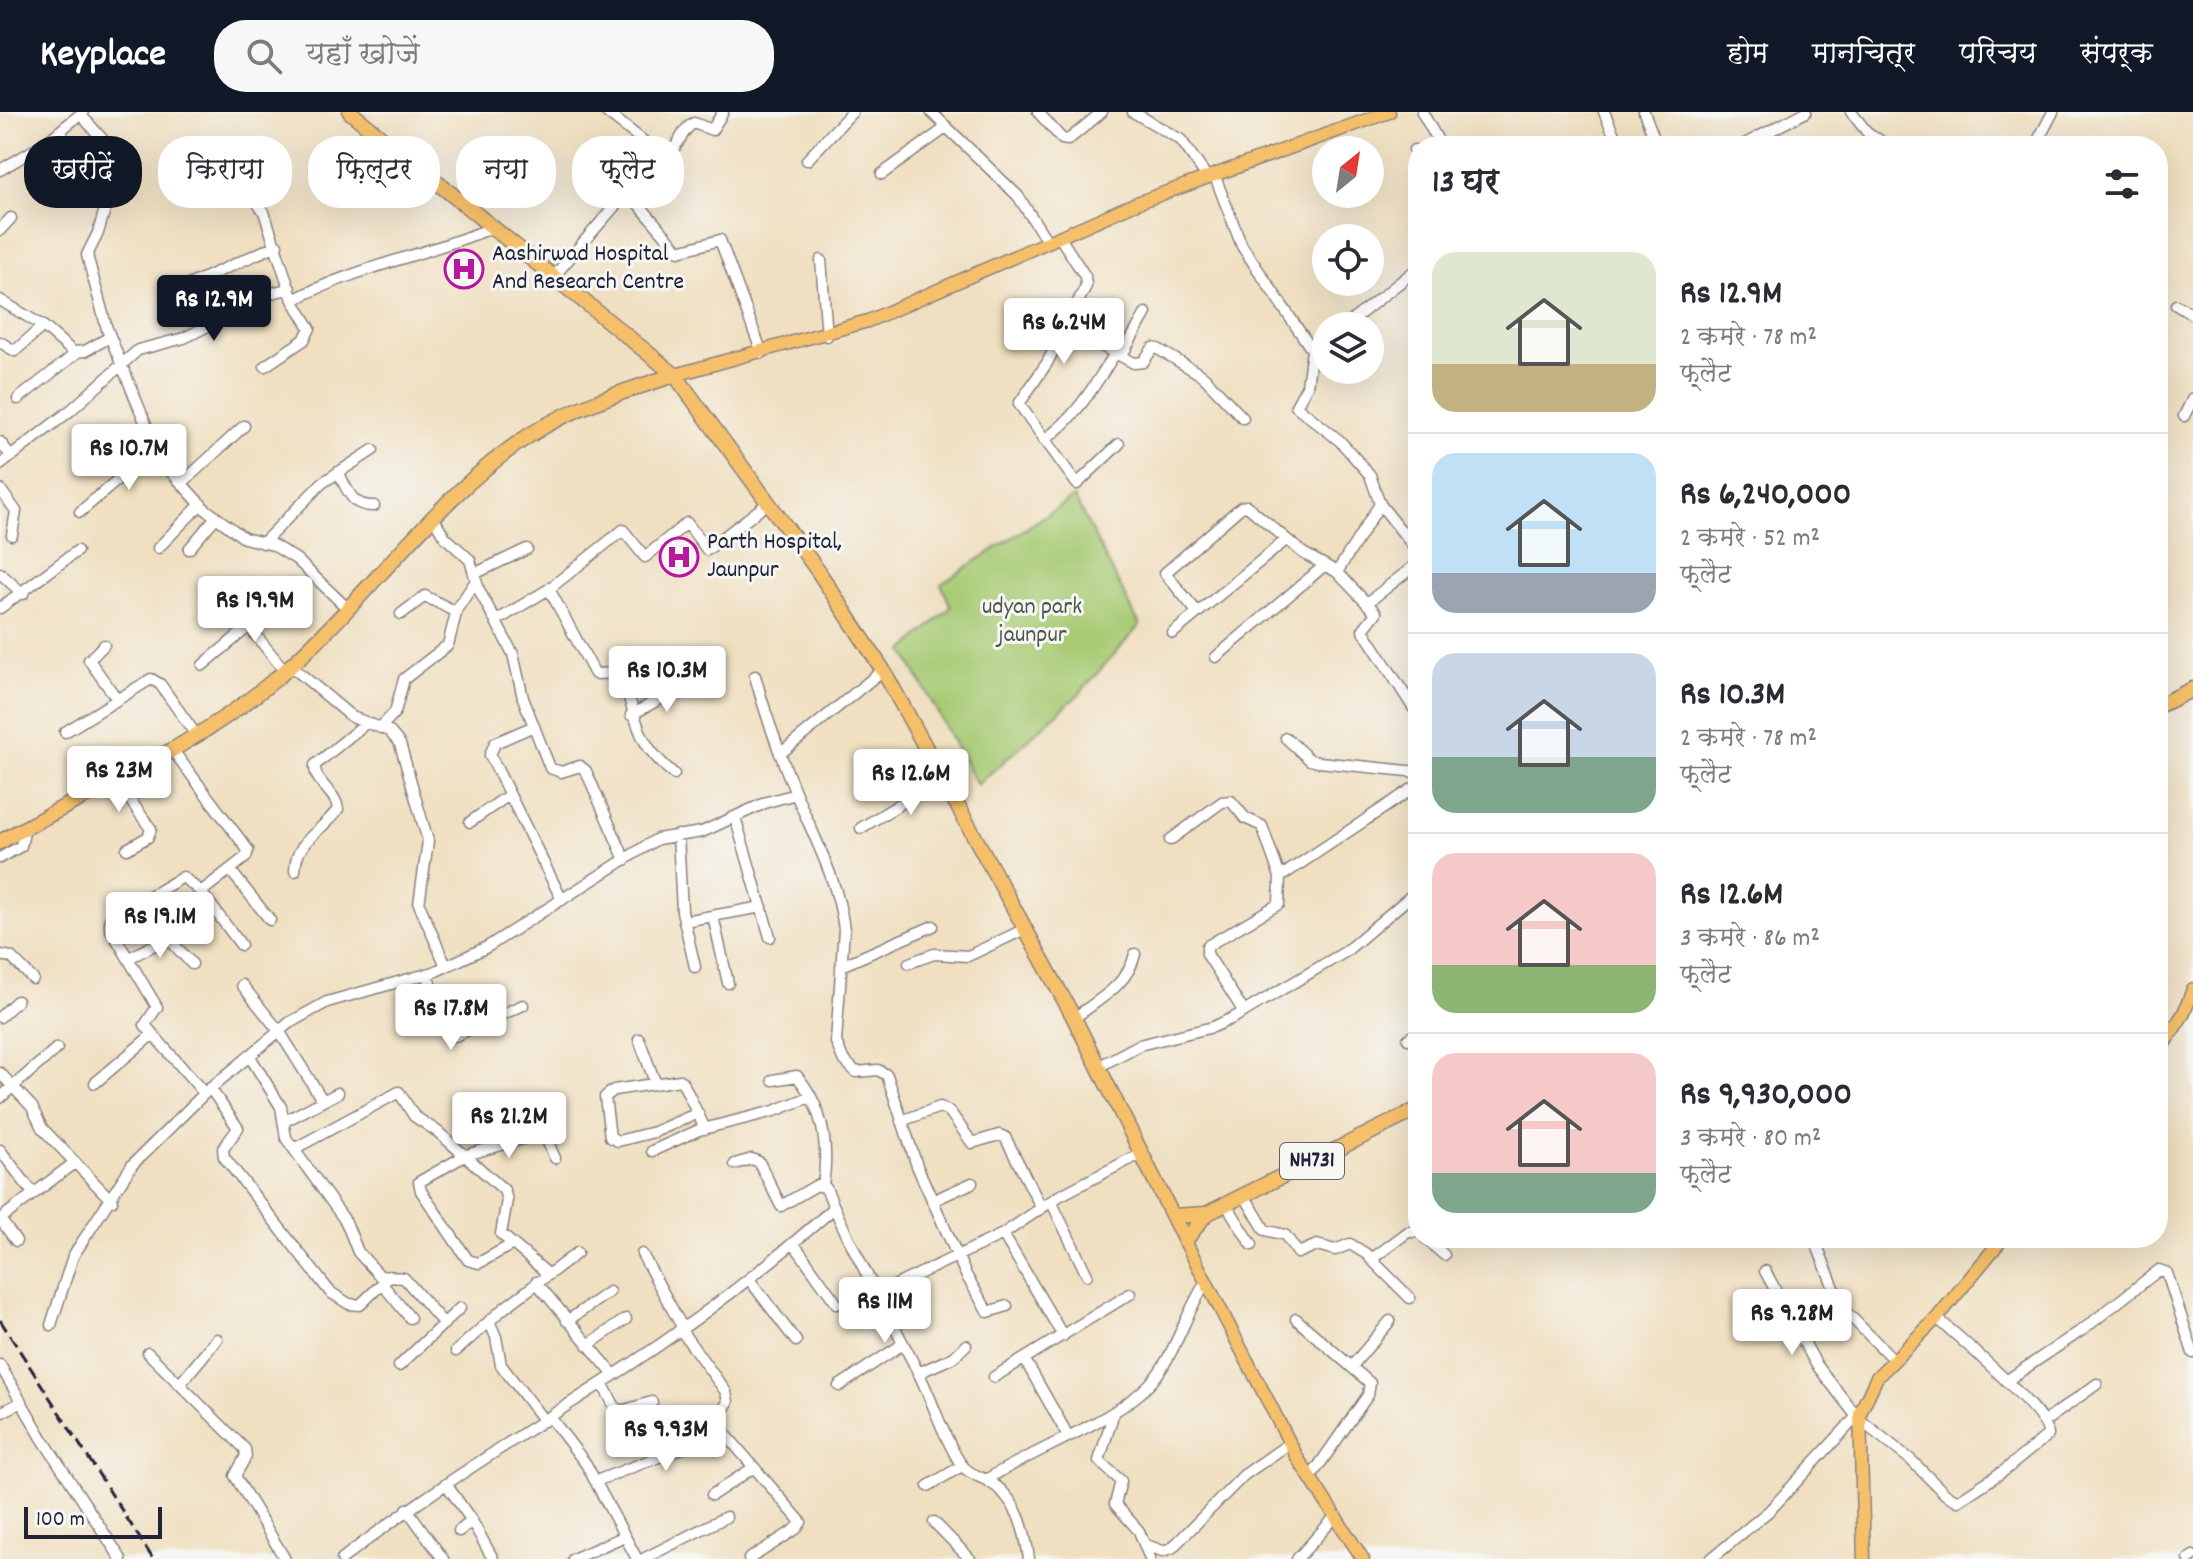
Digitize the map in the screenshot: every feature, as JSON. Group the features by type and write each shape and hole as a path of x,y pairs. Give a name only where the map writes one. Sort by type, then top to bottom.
{"highway":[{"path":"350,112 675,375 883,670 1074,1018 1185,1241"},
{"path":"4,840 196,735 288,669 434,519 487,468 528,436 605,398 675,375"},
{"path":"2168,701 2193,689"},
{"name":"NH731","path":"1173,1216 1206,1214 1408,1116"},
{"name":"NH731","path":"1185,1241 1206,1214"}],"main road":[{"path":"675,375 827,336 938,293 1053,238 1211,175 1389,112"},
{"path":"2168,1038 2184,1013 2193,989"},
{"path":"1185,1241 1290,1443 1363,1559"},
{"path":"1864,1559 1859,1417 1877,1377 1937,1318 1995,1248"}],"street":[{"path":"606,112 637,136"},
{"path":"683,136 689,125 694,123 714,129 723,112"},
{"path":"807,160 852,112"},
{"path":"931,112 1018,196 1086,280 1066,327 1038,377 1020,399 1022,409 1077,484 1119,444"},
{"path":"1038,112 1065,140 1102,112"},
{"path":"1133,112 1181,140 1211,175 1242,246 1312,350 1307,386 1296,406 1340,441 1370,475 1380,504 1408,539"},
{"path":"1422,112 1435,136"},
{"path":"1604,112 1615,136"},
{"path":"1644,112 1653,136"},
{"path":"1851,112 1873,136"},
{"path":"2040,136 2053,112"},
{"path":"0,170 62,131 82,114 114,152 109,195 98,233 87,255 110,337 156,447 182,483 216,517 244,538 273,545 296,559 348,609"},
{"path":"1759,136 1800,114"},
{"path":"882,174 947,127"},
{"path":"62,131 63,136"},
{"path":"261,208 277,245 293,300 311,332 265,366"},
{"path":"555,275 614,208"},
{"path":"642,208 679,251 720,240 762,353"},
{"path":"0,230 11,218"},
{"path":"293,300 319,287 453,244 494,227"},
{"path":"171,293 277,245"},
{"path":"821,260 827,336"},
{"path":"1363,312 1408,276"},
{"path":"0,465 71,410 138,350 197,332 255,296 290,288"},
{"path":"0,300 78,352"},
{"path":"2176,305 2193,315"},
{"path":"1044,440 1062,428 1077,411 1146,313"},
{"path":"0,342 15,351 43,326"},
{"path":"1066,327 1139,364 1151,350 1158,349 1203,376 1243,418"},
{"path":"18,399 78,352 110,337"},
{"path":"2184,416 2193,398"},
{"path":"182,483 244,426"},
{"path":"0,442 11,456"},
{"path":"80,512 156,447"},
{"path":"263,543 314,490 373,450"},
{"path":"338,472 353,502 360,506 374,506"},
{"path":"0,489 16,511 12,535"},
{"path":"496,621 549,589 623,530 645,557 687,523 707,550 768,503"},
{"path":"158,548 201,504"},
{"path":"1337,572 1380,504"},
{"path":"1198,613 1165,573 1241,507 1247,506 1286,540 1337,572 1367,603 1377,616 1363,630 1408,700"},
{"path":"189,549 216,517"},
{"path":"434,519 445,537 470,560 475,578 513,654 550,768 561,772 580,766 586,771 625,860"},
{"path":"1173,633 1286,540"},
{"path":"381,727 395,712 404,679 448,645 456,612 475,578 527,549"},
{"path":"0,608 23,594 77,551"},
{"path":"1216,657 1325,565"},
{"path":"1367,603 1408,571"},
{"path":"0,573 23,594"},
{"path":"549,589 595,674 619,673 631,715 645,744 674,774"},
{"path":"401,614 425,596 456,612"},
{"path":"203,665 284,597"},
{"path":"249,627 288,669 352,717 381,727 400,744 426,826 427,863 419,904 446,966"},
{"path":"104,645 89,660 117,699"},
{"path":"780,754 883,670"},
{"path":"755,676 780,754 837,893 844,929 836,1029 839,1054 852,1070 885,1072 932,1201 985,1310 992,1313 1007,1306"},
{"path":"65,732 145,681 155,680 196,735"},
{"path":"631,715 687,684"},
{"path":"295,871 296,858 303,843 338,809 338,802 315,775 315,765 366,723"},
{"path":"534,726 491,747 490,755 562,900"},
{"path":"1286,738 1310,760 1408,771"},
{"path":"171,748 248,850 230,870 201,892"},
{"path":"861,828 944,777"},
{"path":"115,779 151,829 148,837 127,849"},
{"path":"1280,877 1408,792"},
{"path":"51,1325 73,1256 141,1154 207,1090 279,1031 327,1002 427,974 487,947 657,839 702,832 796,794"},
{"path":"470,822 509,795"},
{"path":"1170,840 1222,802 1231,801 1245,818 1262,826 1280,877 1279,904 1207,946 1207,954 1244,1012"},
{"path":"735,817 770,937"},
{"path":"0,858 21,846 25,828"},
{"path":"678,835 684,921 695,967"},
{"path":"230,870 270,920"},
{"path":"241,945 201,892 180,877 113,916 110,928 157,1007 145,1023 238,1128 223,1149 224,1157 330,1292 354,1306 365,1303 386,1281 404,1278 444,1324"},
{"path":"1098,1067 1139,1045 1213,1027 1244,1012 1345,952 1408,898"},
{"path":"684,921 762,907"},
{"path":"713,916 728,983"},
{"path":"841,966 933,926"},
{"path":"909,963 934,954 968,956 1025,929"},
{"path":"129,958 168,938 192,964"},
{"path":"1074,1018 1118,985 1130,971 1135,954"},
{"path":"0,955 11,957 33,979"},
{"path":"427,974 449,1031 455,1036 523,1005"},
{"path":"242,985 279,1031 323,1101"},
{"path":"0,1017 17,1001"},
{"path":"95,1083 153,1034"},
{"path":"639,1039 655,1082"},
{"path":"0,1098 57,1048"},
{"path":"249,1055 272,1089 285,1121 284,1132 294,1149 346,1222 358,1252 375,1274 386,1281 410,1318"},
{"path":"0,1073 32,1107 42,1128 112,1201"},
{"path":"773,1080 795,1075 810,1097 828,1144 823,1186 962,1466 1002,1491 1021,1520 1029,1559"},
{"path":"698,1113 654,1132 623,1141 614,1140 605,1102 607,1094 655,1082 680,1080 698,1113 705,1129"},
{"path":"294,1149 396,1091 404,1096 414,1116 466,1155 507,1195 500,1228 511,1245 548,1274"},
{"path":"285,1121 338,1093"},
{"path":"652,1151 705,1129 783,1109 810,1097"},
{"path":"901,1121 940,1107 950,1112 972,1143 999,1135 1005,1137 1087,1275"},
{"path":"511,1245 486,1260 471,1262 421,1191 421,1180 466,1155 540,1134 545,1136 555,1158"},
{"path":"0,1150 33,1193"},
{"path":"877,1294 958,1258 1003,1234 1046,1204 1142,1153"},
{"path":"735,1164 752,1159 759,1162 775,1200 781,1206 817,1185 823,1186"},
{"path":"16,1241 3,1223 3,1217 74,1163"},
{"path":"932,1201 972,1183"},
{"path":"1244,1195 1265,1230 1285,1235 1298,1253 1317,1245 1335,1250 1350,1244 1370,1258 1410,1298"},
{"path":"1226,1204 1252,1245"},
{"path":"342,1559 407,1509 681,1328 794,1244 834,1208"},
{"path":"1370,1258 1408,1232"},
{"path":"1003,1234 1063,1336"},
{"path":"794,1244 837,1304"},
{"path":"1436,1248 1444,1255"},
{"path":"1818,1248 1842,1308 1894,1360"},
{"path":"456,1351 536,1282 577,1253"},
{"path":"642,1254 681,1328 726,1392 728,1402 718,1418 724,1432 801,1522 796,1529 749,1559"},
{"path":"2006,1381 2085,1328 2159,1270 2167,1273 2193,1353"},
{"path":"1765,1271 1816,1364 1859,1417 1911,1460 1945,1494 1958,1501 2045,1439 2050,1430 2006,1381 1937,1318"},
{"path":"749,1279 796,1341"},
{"path":"536,1282 614,1375"},
{"path":"986,1480 1067,1434 1114,1412 1154,1378 1206,1282"},
{"path":"567,1321 609,1292"},
{"path":"994,1377 1130,1294"},
{"path":"399,1366 460,1308"},
{"path":"588,1345 626,1319"},
{"path":"1296,1319 1367,1379 1370,1388 1310,1478"},
{"path":"489,1321 505,1372 596,1481 640,1559 726,1517"},
{"path":"1352,1366 1390,1321"},
{"path":"180,1384 217,1339"},
{"path":"839,1386 903,1344"},
{"path":"918,1373 954,1357 966,1345"},
{"path":"148,1353 245,1449 246,1456 235,1476 285,1559"},
{"path":"1025,1360 1067,1434"},
{"path":"0,1365 20,1403 121,1559"},
{"path":"602,1383 615,1407 621,1411 652,1402"},
{"path":"2044,1422 2097,1384"},
{"path":"0,1413 20,1403"},
{"path":"1114,1412 1099,1461 1121,1481 1115,1504 1133,1522 1150,1559"},
{"path":"1711,1559 1770,1510 1859,1417"},
{"path":"596,1481 724,1432"},
{"path":"1144,1544 1162,1551 1172,1548 1244,1475 1290,1443"},
{"path":"928,1486 962,1466"},
{"path":"712,1495 753,1468"},
{"path":"446,1484 493,1559"},
{"path":"407,1509 443,1559"},
{"path":"1297,1559 1335,1517"},
{"path":"459,1531 472,1521"},
{"path":"934,1522 970,1559"},
{"path":"573,1559 625,1536"}],"green space":[{"name":"udyan park jaunpur","path":"1074,497 1140,625 1078,695 977,785 904,651 951,607 941,584"}],"railway":[{"path":"0,1320 153,1559"}],"place":[{"name":"Aashirwad Hospital And Research Centre","path":"464,269"},
{"name":"Parth Hospital, Jaunpur","path":"679,557"}]}
